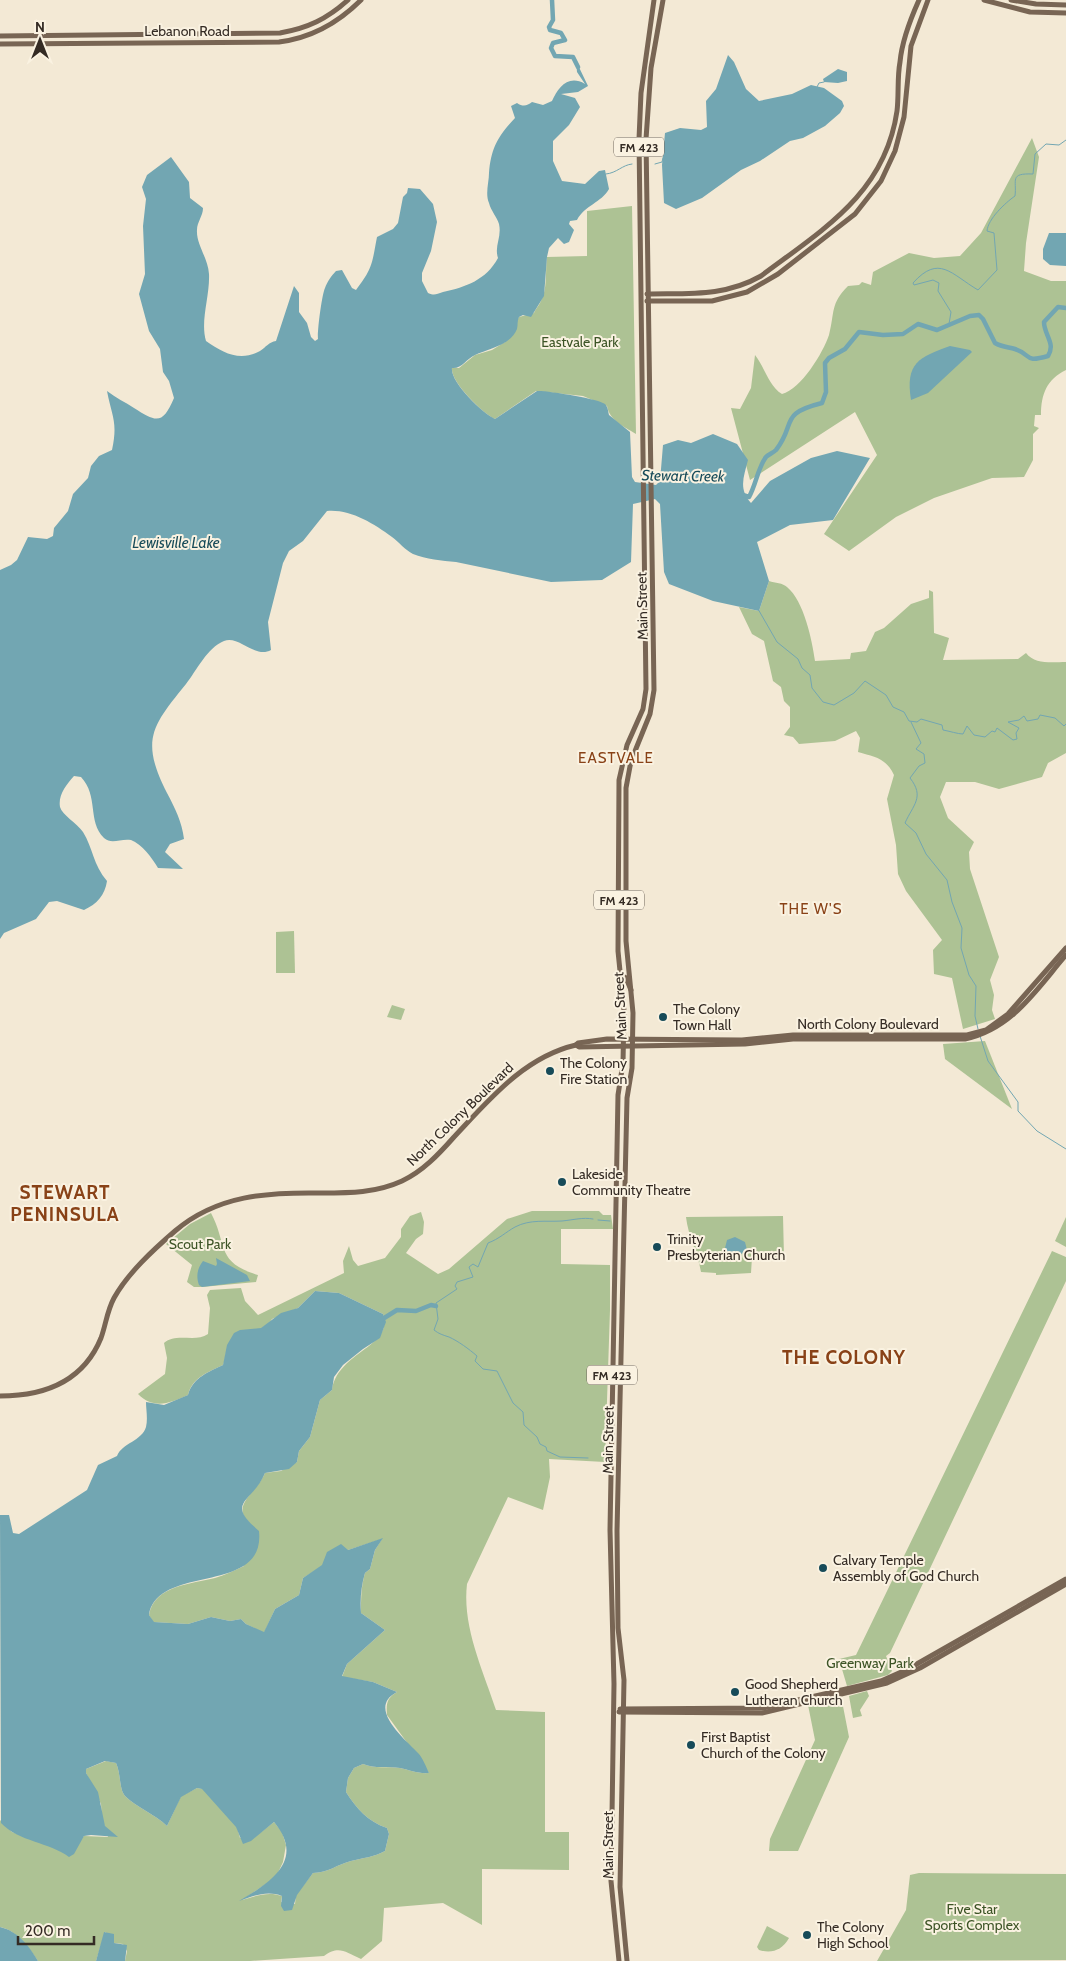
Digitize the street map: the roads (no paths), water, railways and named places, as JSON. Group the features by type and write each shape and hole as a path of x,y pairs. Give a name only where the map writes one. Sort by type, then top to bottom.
{"main road":[{"name":"Lebanon Road","path":"0,36 280,33 315,24 335,12 348,0"},
{"name":"Lebanon Road","path":"0,44 263,42 292,40 327,27 361,0"},
{"name":"FM 423","path":"642,294 640,123 642,84 654,0"},
{"name":"FM 423","path":"650,294 647,124 651,68 663,0"},
{"path":"642,294 712,293 749,282 761,276 847,210 867,187 888,148 897,111 902,51 908,25 919,0"},
{"path":"642,301 712,302 747,292 772,278 851,218 881,181 895,151 904,116 910,52 916,28 928,0"},
{"path":"984,0 1030,12 1066,14"},
{"path":"1011,0 1036,4 1066,5"},
{"path":"652,13 661,15"},
{"path":"908,25 916,28"},
{"path":"84,34 84,42"},
{"path":"902,51 910,52"},
{"path":"640,123 647,124"},
{"name":"Main Street","path":"627,1961 620,1887 624,1680 615,1628 610,1530 618,1095 624,1047 624,998 618,950 619,780 627,745 643,709 646,689 642,294"},
{"name":"Main Street","path":"619,1961 612,1882 612,1821 621,1306 627,1098 633,1047 632,993 626,940 626,788 631,761 650,714 654,690 650,294"},
{"name":"North Colony Boulevard","path":"0,1396 39,1393 56,1386 76,1373 94,1352 111,1305 126,1281 160,1245 192,1218 229,1201 258,1194 367,1192 404,1180 431,1161 525,1068 550,1054 576,1045 578,1042 624,1039 719,1041 793,1035 967,1035 986,1030 1008,1014 1066,948"},
{"name":"North Colony Boulevard","path":"576,1045 579,1047 633,1047 745,1044 802,1039 956,1040 973,1037 992,1031 1004,1024 1066,955"},
{"path":"621,974 626,978 632,993"},
{"path":"613,1306 621,1306"},
{"path":"614,1711 740,1712 771,1707 895,1675 1066,1580"},
{"path":"1042,1595 1066,1584"},
{"path":"612,1821 620,1822"}],"water":[{"path":"728,55 734,62 746,89 759,101 792,94 811,85 824,88 842,101 844,106 840,113 825,126 803,138 790,141 760,161 741,170 702,198 676,209 664,203 662,165 665,133 680,128 701,130 707,127 706,101 716,89"},
{"name":"Lewisville Lake","path":"576,61 588,86 578,92 561,94 575,98 580,107 569,125 553,141 553,161 562,181 585,184 599,171 605,170 609,189 602,198 584,211 577,220 570,221 569,224 574,230 569,242 564,244 558,238 549,248 544,296 531,317 523,315 519,317 517,329 505,343 475,355 459,367 452,368 456,381 475,404 495,419 537,391 572,395 605,404 609,415 630,432 632,477 635,482 656,485 660,481 663,445 678,440 691,443 713,434 737,444 748,460 743,487 744,493 751,503 770,481 811,458 837,451 870,458 833,520 790,525 757,542 769,581 759,611 713,601 669,584 664,572 660,504 655,499 633,504 631,562 602,580 551,582 418,556 407,550 385,532 361,518 344,512 327,511 303,541 289,551 283,563 268,622 271,650 259,652 230,640 218,644 203,660 158,723 152,746 154,760 178,815 184,839 170,844 165,852 183,869 158,868 146,852 135,842 131,840 110,841 104,838 96,824 90,792 81,777 74,776 61,794 60,807 83,832 99,869 107,881 104,891 93,905 84,910 57,901 49,902 36,919 4,933 0,939 0,570 17,560 28,537 47,539 53,536 54,528 68,511 73,494 88,478 91,466 99,456 112,450 114,426 107,391 142,413 154,418 163,417 174,398 169,381 163,372 160,349 149,331 139,294 145,274 143,226 146,199 142,187 147,175 171,157 189,182 190,198 203,208 197,235 207,262 209,274 204,325 206,341 232,355 246,356 260,351 271,342 276,341 294,286 299,293 299,312 307,323 311,337 315,341 318,339 322,298 328,281 336,271 342,270 352,288 356,290 371,265 377,237 393,229 398,223 403,197 407,193 408,188 420,189 433,204 437,222 431,251 422,273 422,281 428,293 436,294 460,288 488,272 498,258 497,249 500,233 498,221 488,199 490,164 496,143 515,118 511,106 517,103 525,105 532,102 543,105 552,101 557,91 564,84 579,81 585,84 577,72"},
{"path":"838,69 847,72 847,81 838,83 824,82 823,79"},
{"path":"1049,233 1066,233 1066,266 1050,265 1043,259 1043,249"},
{"path":"950,346 972,352 928,393 911,400 910,378 917,363 922,358"},
{"path":"735,1237 745,1242 747,1250 733,1260 724,1261 727,1253 724,1252 727,1240"},
{"path":"216,1258 247,1275 250,1281 202,1287 199,1285 198,1270 201,1264 203,1261 216,1266"},
{"path":"315,1291 339,1293 383,1314 386,1322 380,1338 343,1365 334,1377 332,1390 320,1400 310,1437 299,1451 297,1462 289,1469 265,1473 260,1483 244,1502 243,1514 259,1531 257,1551 246,1564 229,1572 171,1589 156,1599 149,1615 154,1622 188,1624 211,1617 230,1621 241,1619 246,1624 264,1632 275,1609 299,1595 303,1578 322,1565 327,1552 341,1544 348,1550 383,1538 375,1550 370,1569 365,1573 361,1613 385,1630 347,1664 342,1676 373,1682 397,1692 388,1699 385,1706 387,1715 397,1732 420,1755 429,1773 363,1764 354,1768 348,1778 346,1792 363,1814 387,1828 389,1834 385,1851 373,1856 346,1862 323,1872 313,1873 297,1895 292,1910 284,1911 281,1906 282,1896 276,1894 260,1894 239,1901 272,1878 280,1869 285,1859 286,1848 283,1836 274,1822 251,1841 243,1844 236,1827 202,1789 197,1788 181,1797 167,1826 125,1796 116,1763 105,1761 86,1769 86,1773 98,1792 105,1826 118,1837 84,1836 74,1854 69,1857 16,1834 1,1823 0,1515 9,1515 13,1533 19,1534 87,1490 98,1465 117,1456 123,1448 144,1432 147,1421 146,1402 164,1405 188,1395 198,1379 223,1365 227,1345 234,1333 240,1330 261,1328 281,1313 298,1308"},
{"path":"0,1927 18,1936 38,1961 0,1961"},
{"path":"104,1932 114,1934 114,1943 127,1945 125,1961 96,1961"}],"waterway":[{"path":"552,0 553,20 549,27 550,30 561,33 565,40 553,43 551,48 555,56 573,57 578,67"},
{"path":"817,87 819,83 824,82"},
{"path":"949,324 951,312 938,291 939,283 933,280 914,285 913,283 922,274 938,268 952,273 978,290 997,270 994,233 987,231 990,221 1015,196 1017,176 1033,174 1035,154 1046,144 1059,145 1066,140"},
{"path":"655,164 662,162 663,158"},
{"path":"606,174 632,164"},
{"name":"Stewart Creek","path":"740,494 749,497 763,461 776,450 782,441 790,420 799,411 822,403 826,392 825,363 829,358 845,349 859,332 883,335 903,334 918,324 937,330 970,316 979,315 995,343 1021,351 1035,359 1048,356 1051,347 1044,322 1058,307 1066,308"},
{"path":"758,609 777,642 798,659 802,668 810,675 812,688 823,702 834,705 854,693 865,681 886,695 893,707 904,712 909,721 917,722 921,719 942,725 943,730 956,733 963,734 967,726 974,735 985,737 992,731 995,732 997,728 1013,740 1017,739 1016,733 1019,728 1008,722 1019,720 1024,716 1027,721 1038,719 1040,715 1055,718 1064,726 1066,724"},
{"path":"911,722 921,743 916,749 924,754 925,763 919,766 910,778 917,791 917,796 905,823 916,833 926,854 947,880 952,902 962,928 961,948 969,975 976,986 975,1016 978,1029"},
{"path":"980,1036 988,1061 1018,1102 1018,1111 1037,1131 1066,1149"},
{"path":"588,1458 560,1457 547,1451 546,1447 540,1444 537,1437 524,1425 523,1412 513,1403 497,1371 483,1369 475,1361 477,1356 471,1351 434,1330 438,1319 436,1303 457,1289 455,1286 457,1282 473,1277 469,1267 473,1264 478,1267 488,1243 521,1224 538,1221 593,1219"},
{"path":"598,1220 610,1221"},
{"path":"381,1320 397,1310 416,1311 431,1305 436,1306"}],"place":[{"name":"The Colony Town Hall","path":"663,1017"},
{"name":"The Colony Fire Station","path":"550,1071"},
{"name":"Lakeside Community Theatre","path":"562,1182"},
{"name":"Trinity Presbyterian Church","path":"657,1247"},
{"name":"Calvary Temple Assembly of God Church","path":"823,1568"},
{"name":"Good Shepherd Lutheran Church","path":"735,1692"},
{"name":"First Baptist Church of the Colony","path":"691,1745"},
{"name":"The Colony High School","path":"807,1935"}],"district":[{"name":"EASTVALE","path":"616,758"},
{"name":"THE W'S","path":"811,909"},
{"name":"STEWART PENINSULA","path":"65,1203"},
{"name":"THE COLONY","path":"844,1357"}],"park label":[{"name":"Eastvale Park","path":"580,342"},
{"name":"Scout Park","path":"200,1244"},
{"name":"Greenway Park","path":"870,1663"},
{"name":"Five Star Sports Complex","path":"972,1918"}]}
